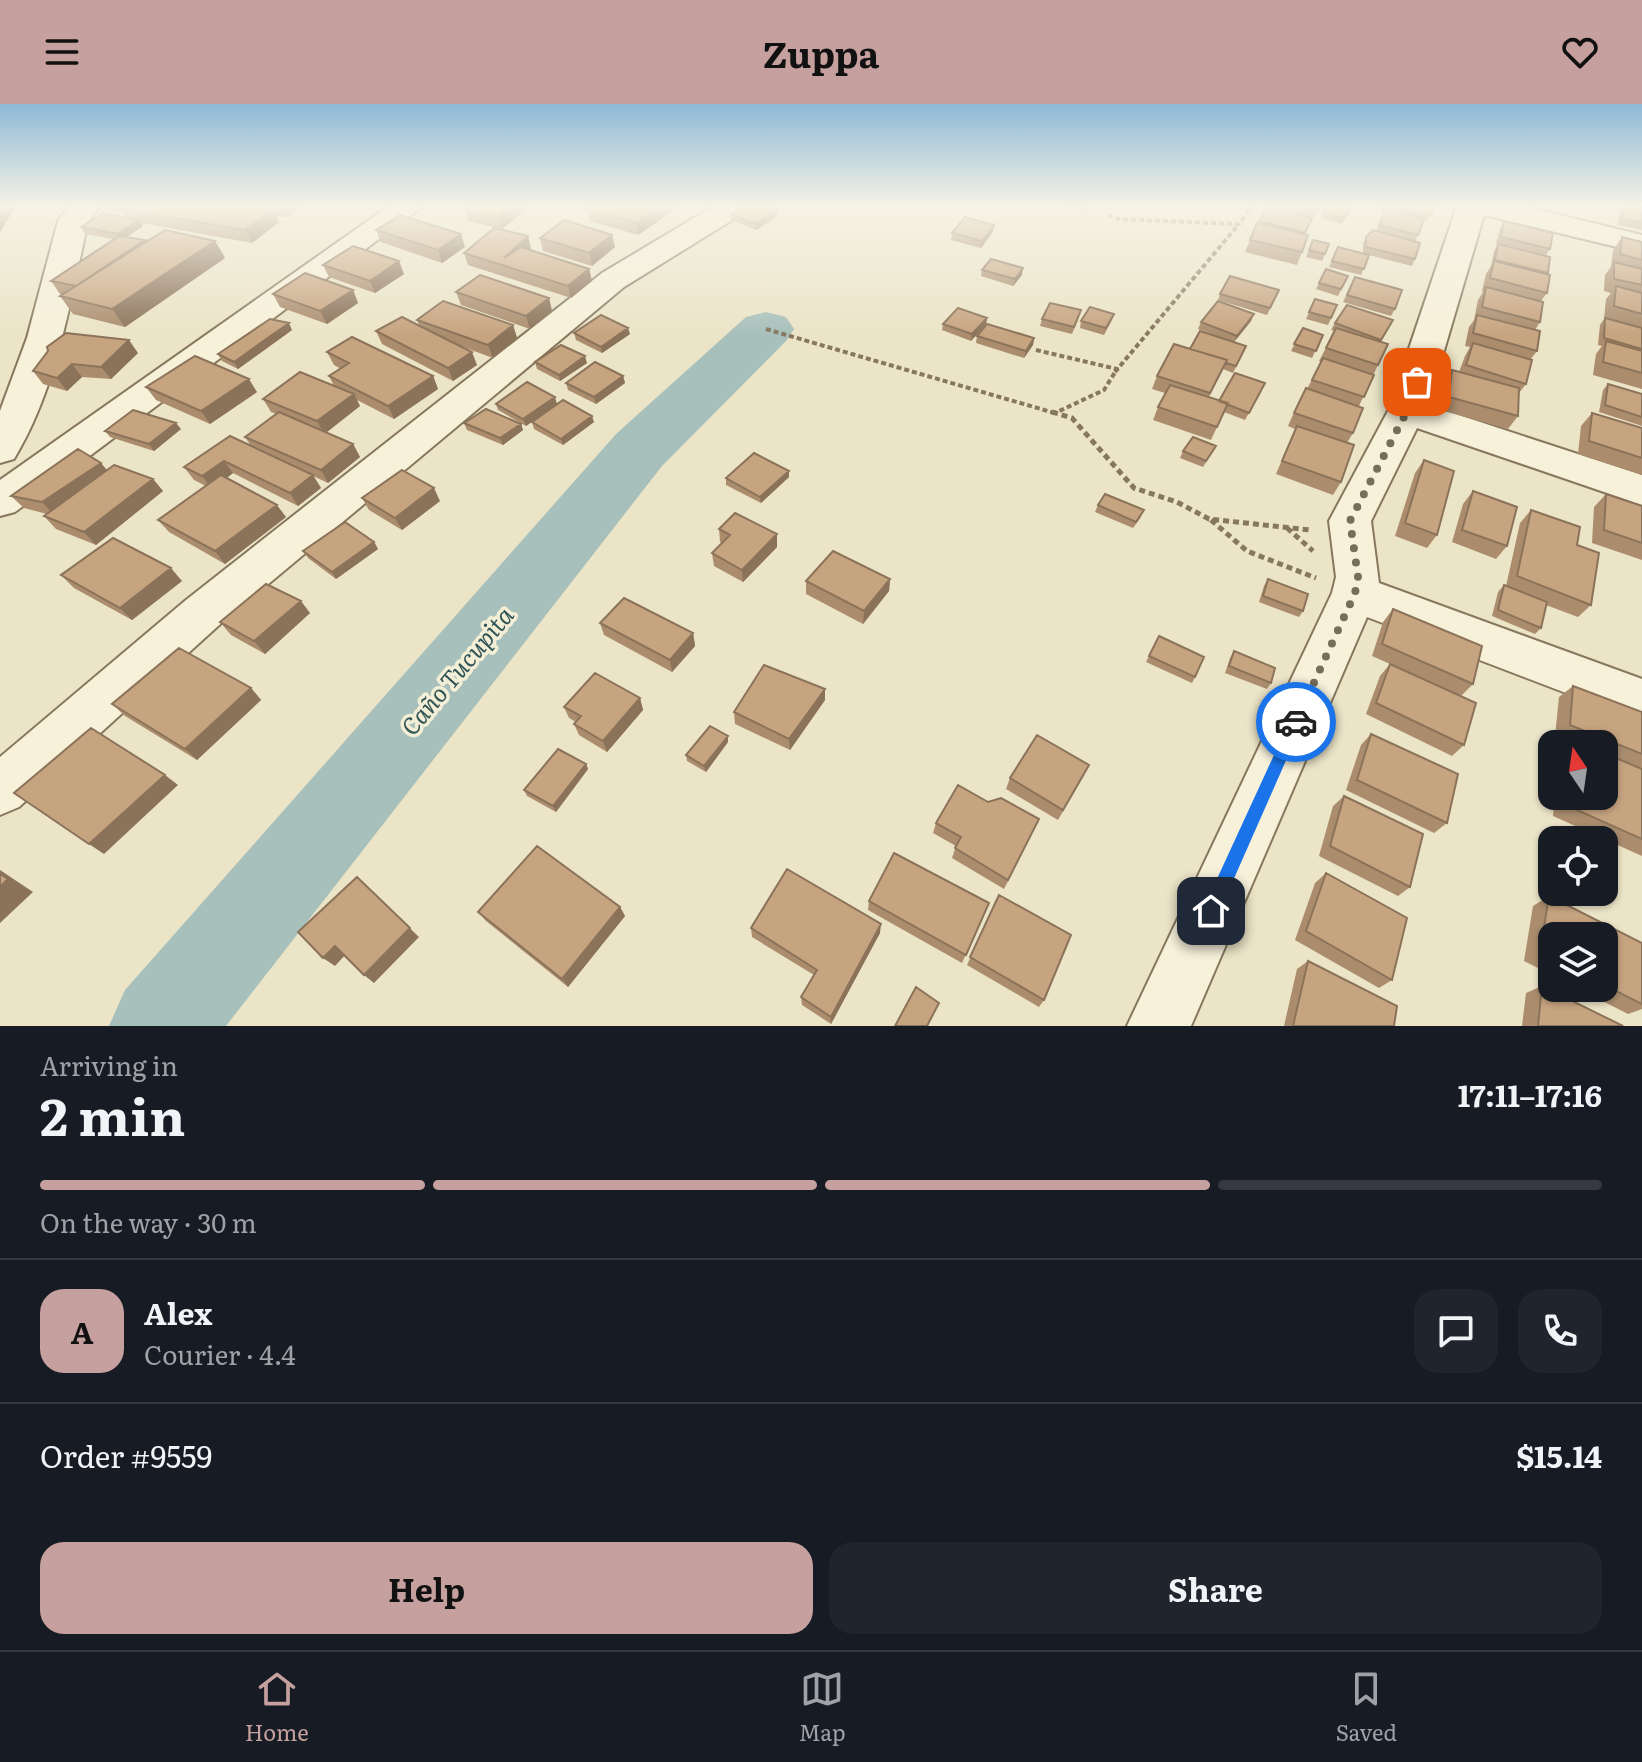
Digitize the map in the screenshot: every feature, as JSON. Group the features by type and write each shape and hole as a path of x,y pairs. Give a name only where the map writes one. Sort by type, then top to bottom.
{"street":[{"path":"0,450 18,418 40,352 66,249"},
{"path":"0,501 349,249"},
{"path":"0,790 202,613 613,280 664,249"},
{"path":"1159,1026 1355,593 1358,577 1350,521 1407,411 1458,249"},
{"path":"1407,411 1642,490"},
{"path":"1355,593 1642,701"}],"path":[{"path":"1054,413 1104,390 1115,372 1218,249"},
{"path":"766,329 1072,418 1134,488 1177,502 1209,519 1247,551 1355,593"},
{"path":"1036,350 1117,369 1115,372"},
{"path":"1209,519 1305,531 1350,521"}],"building":[{"path":"99,249 131,249 76,286 51,281"},
{"path":"135,249 203,249 112,309 60,296"},
{"path":"348,249 362,249 399,261 370,281 323,265"},
{"path":"469,249 514,249 504,258 518,249 527,249 589,269 568,286 464,253"},
{"path":"1309,249 1327,249 1325,254"},
{"path":"1337,249 1369,255 1364,269 1332,261"},
{"path":"1374,249 1418,249 1415,259"},
{"path":"1497,249 1518,249 1550,257 1548,273 1495,260"},
{"path":"1621,249 1642,249 1642,260 1620,254"},
{"path":"991,259 1023,268 1015,279 982,270"},
{"path":"1494,261 1550,275 1547,293 1490,278"},
{"path":"1614,262 1642,269 1642,285 1614,279"},
{"path":"1326,269 1348,276 1341,289 1319,283"},
{"path":"305,273 353,290 320,311 273,294"},
{"path":"480,275 549,298 526,316 456,292"},
{"path":"1230,276 1279,290 1270,308 1220,294"},
{"path":"1355,277 1402,290 1395,309 1347,295"},
{"path":"1616,286 1642,293 1642,314 1614,306"},
{"path":"1486,287 1543,302 1540,322 1482,307"},
{"path":"1315,299 1337,305 1331,318 1309,312"},
{"path":"443,301 513,325 488,345 417,320"},
{"path":"1218,301 1254,314 1237,336 1201,322"},
{"path":"1050,303 1081,310 1074,327 1042,319"},
{"path":"1347,305 1393,320 1381,340 1335,323"},
{"path":"1090,307 1114,314 1106,328 1081,321"},
{"path":"958,308 987,318 972,334 943,324"},
{"path":"601,315 628,328 601,347 574,333"},
{"path":"1477,315 1540,331 1537,351 1473,333"},
{"path":"402,317 472,352 448,368 376,331"},
{"path":"1605,318 1642,328 1642,349 1604,338"},
{"path":"270,319 289,323 234,362 218,354"},
{"path":"987,324 1034,338 1026,351 977,336"},
{"path":"1303,328 1323,335 1316,351 1294,344"},
{"path":"1336,328 1388,344 1378,365 1326,348"},
{"path":"1200,331 1246,346 1236,366 1226,363 1227,360 1190,349"},
{"path":"66,333 129,340 101,367 72,364 57,378 33,371 48,351 47,347"},
{"path":"352,337 433,376 388,406 329,376 349,363 327,352"},
{"path":"1606,341 1642,351 1642,373 1603,362"},
{"path":"1473,343 1532,360 1526,384 1466,365"},
{"path":"1174,344 1227,360 1210,393 1157,376"},
{"path":"561,345 585,356 559,375 535,362"},
{"path":"195,356 249,379 201,411 146,387"},
{"path":"1323,358 1374,375 1364,397 1312,380"},
{"path":"595,362 623,376 594,397 566,383"},
{"path":"1452,370 1519,388 1518,416 1449,397"},
{"path":"300,372 354,394 317,421 263,399"},
{"path":"1235,373 1265,383 1249,413 1219,401"},
{"path":"527,382 555,397 523,419 496,404"},
{"path":"1608,384 1642,394 1642,417 1605,405"},
{"path":"1170,385 1228,403 1217,427 1158,407"},
{"path":"1306,388 1363,408 1353,433 1294,413"},
{"path":"563,400 592,416 561,439 532,422"},
{"path":"486,409 521,424 500,438 464,423"},
{"path":"133,410 176,423 149,444 105,431"},
{"path":"279,412 353,444 321,470 245,437"},
{"path":"1592,413 1642,428 1642,458 1589,441"},
{"path":"1297,426 1354,445 1341,482 1282,461"},
{"path":"230,436 313,475 290,493 224,461 202,476 184,467"},
{"path":"1193,437 1216,446 1206,461 1183,451"},
{"path":"78,449 101,463 42,502 11,496"},
{"path":"754,453 789,471 760,497 726,478"},
{"path":"1424,460 1454,471 1437,535 1405,523"},
{"path":"114,465 153,479 84,532 44,516"},
{"path":"402,470 434,488 395,518 362,498"},
{"path":"221,475 277,505 215,551 158,520"},
{"path":"1473,491 1517,507 1507,546 1462,530"},
{"path":"1105,494 1144,510 1136,522 1098,505"},
{"path":"1606,494 1642,506 1642,543 1604,530"},
{"path":"1531,510 1580,527 1577,545 1599,553 1591,605 1517,576"},
{"path":"735,513 777,534 742,570 712,553 730,535 719,529"},
{"path":"345,522 374,542 332,572 303,551"},
{"path":"113,538 171,568 120,608 61,575"},
{"path":"833,551 890,579 864,611 806,581"},
{"path":"1268,579 1308,594 1303,611 1263,596"},
{"path":"266,584 301,601 254,641 220,622"},
{"path":"1504,585 1547,602 1541,628 1498,610"},
{"path":"624,598 693,633 670,660 600,623"},
{"path":"1393,609 1482,646 1473,684 1382,644"},
{"path":"1159,636 1204,657 1195,677 1149,656"},
{"path":"179,648 251,688 185,749 112,704"},
{"path":"1234,651 1275,668 1271,683 1229,666"},
{"path":"1390,664 1476,703 1464,745 1376,703"},
{"path":"764,665 825,689 789,739 734,712"},
{"path":"595,673 640,698 603,741 574,724 581,716 564,707"},
{"path":"1573,686 1642,712 1642,754 1618,744 1618,730 1582,730 1570,725"},
{"path":"710,726 728,736 704,766 686,755"},
{"path":"91,728 165,775 89,844 14,793"},
{"path":"1371,734 1458,774 1447,823 1357,780"},
{"path":"1037,735 1089,765 1063,810 1010,778"},
{"path":"558,749 586,764 553,806 524,790"},
{"path":"1618,759 1642,769 1642,839 1577,810 1618,810"},
{"path":"958,785 988,802 1001,798 1039,819 1008,880 955,848 961,837 936,823"},
{"path":"1344,796 1423,834 1410,887 1330,846"},
{"path":"537,846 620,907 562,979 478,912"},
{"path":"894,853 989,903 966,955 869,901"},
{"path":"787,869 881,924 831,1017 801,997 817,970 751,928"},
{"path":"1326,873 1407,918 1392,980 1306,931"},
{"path":"0,874 8,879 0,887"},
{"path":"357,877 410,928 364,975 335,946 323,958 298,932"},
{"path":"999,895 1071,935 1044,1000 970,957"},
{"path":"1547,906 1569,906 1600,922 1545,922"},
{"path":"1618,931 1642,943 1642,1004 1618,992"},
{"path":"1308,961 1397,1006 1394,1026 1293,1026"},
{"path":"916,987 939,1003 927,1026 895,1026"},
{"path":"1540,1002 1574,1002 1623,1026 1538,1026"}],"waterway":[{"name":"Caño Tucupita","path":"161,1026 639,450 766,329"}],"way so far":[{"path":"1296,722 1355,593 1358,577 1350,521 1407,411 1417,382"}],"route":[{"path":"1211,911 1296,722"}]}
